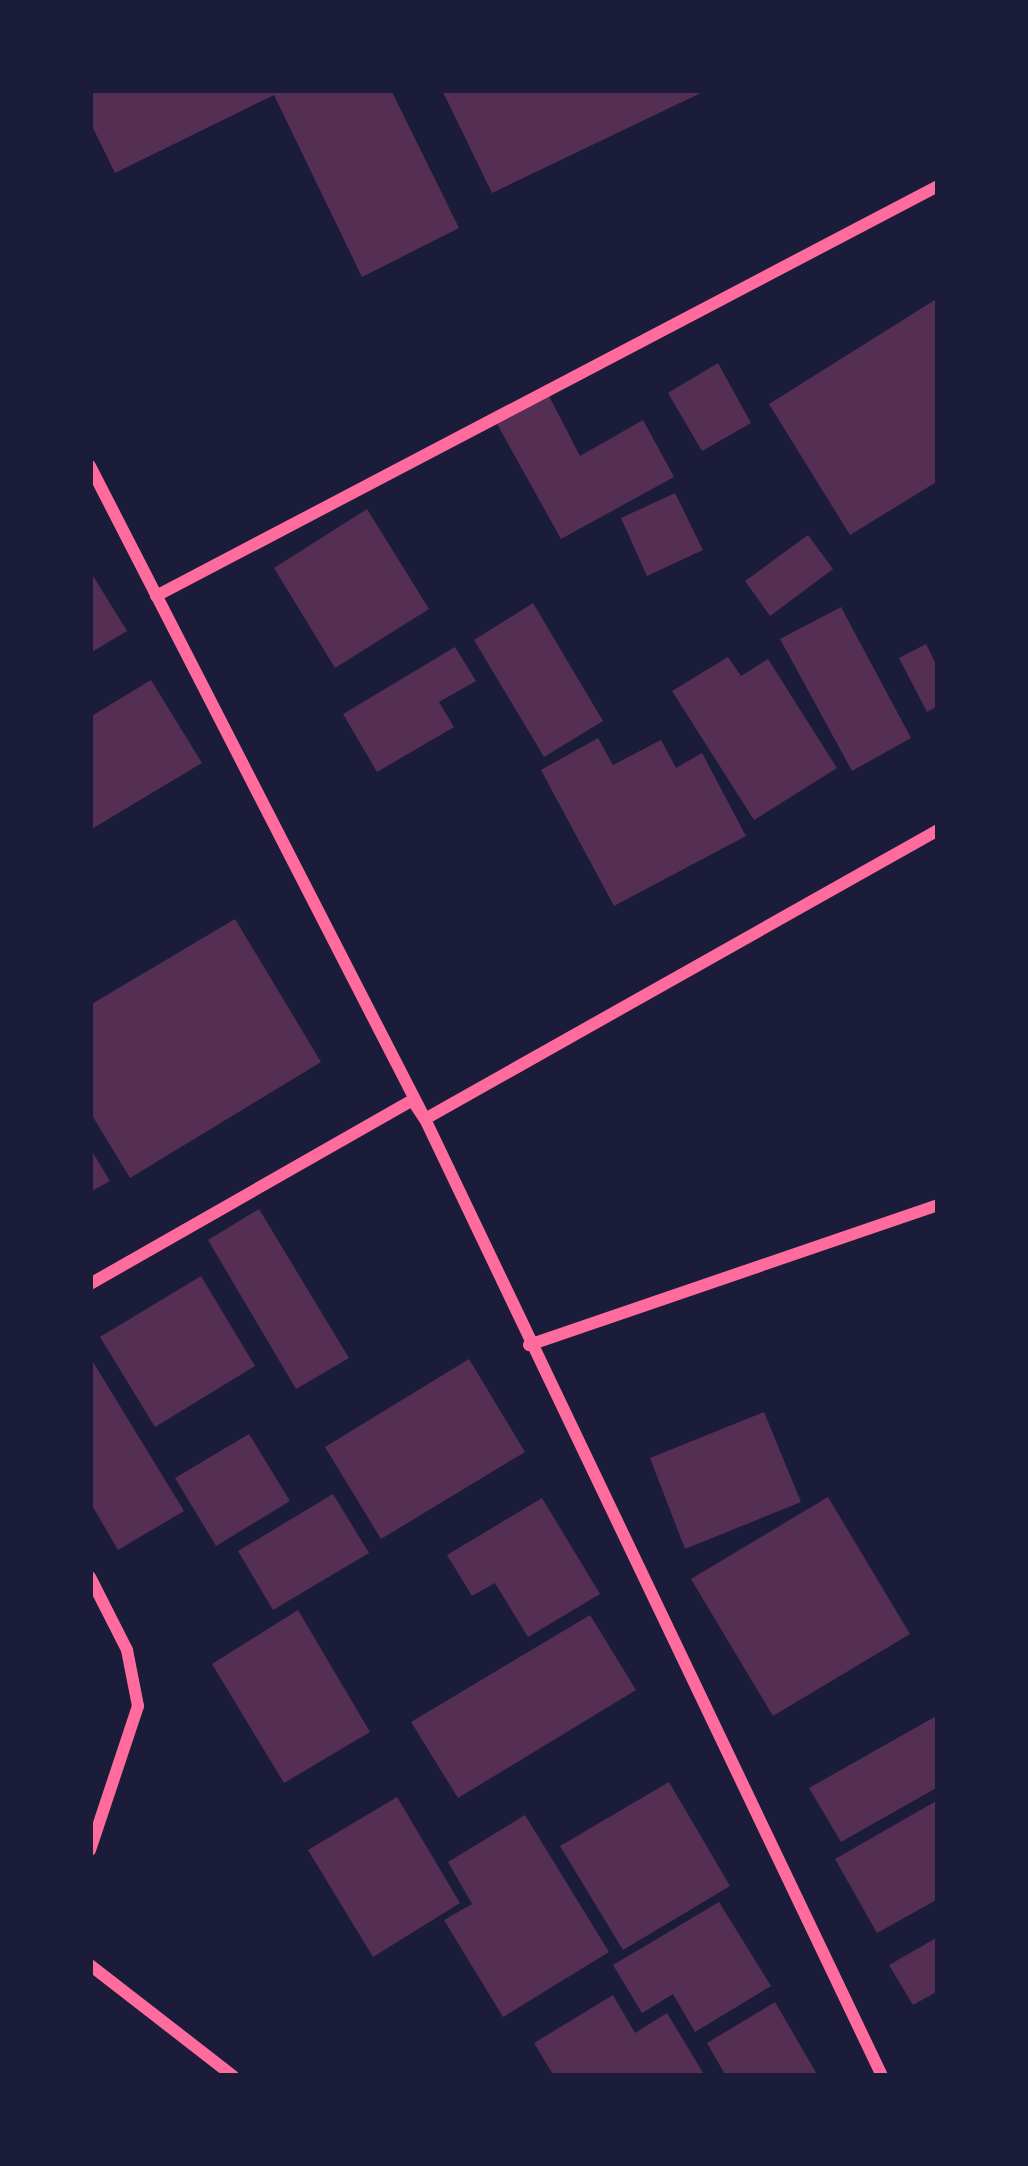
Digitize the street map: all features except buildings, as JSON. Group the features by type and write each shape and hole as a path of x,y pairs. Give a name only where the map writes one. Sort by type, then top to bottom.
{"street":[{"path":"156,596 938,186"},
{"path":"90,466 425,1119 882,2076"},
{"path":"425,1119 938,830"},
{"path":"90,1284 412,1100"},
{"path":"529,1345 938,1205"},
{"path":"90,1577 127,1650 138,1694 131,1742 90,1850"},
{"path":"90,1966 233,2076"}]}
